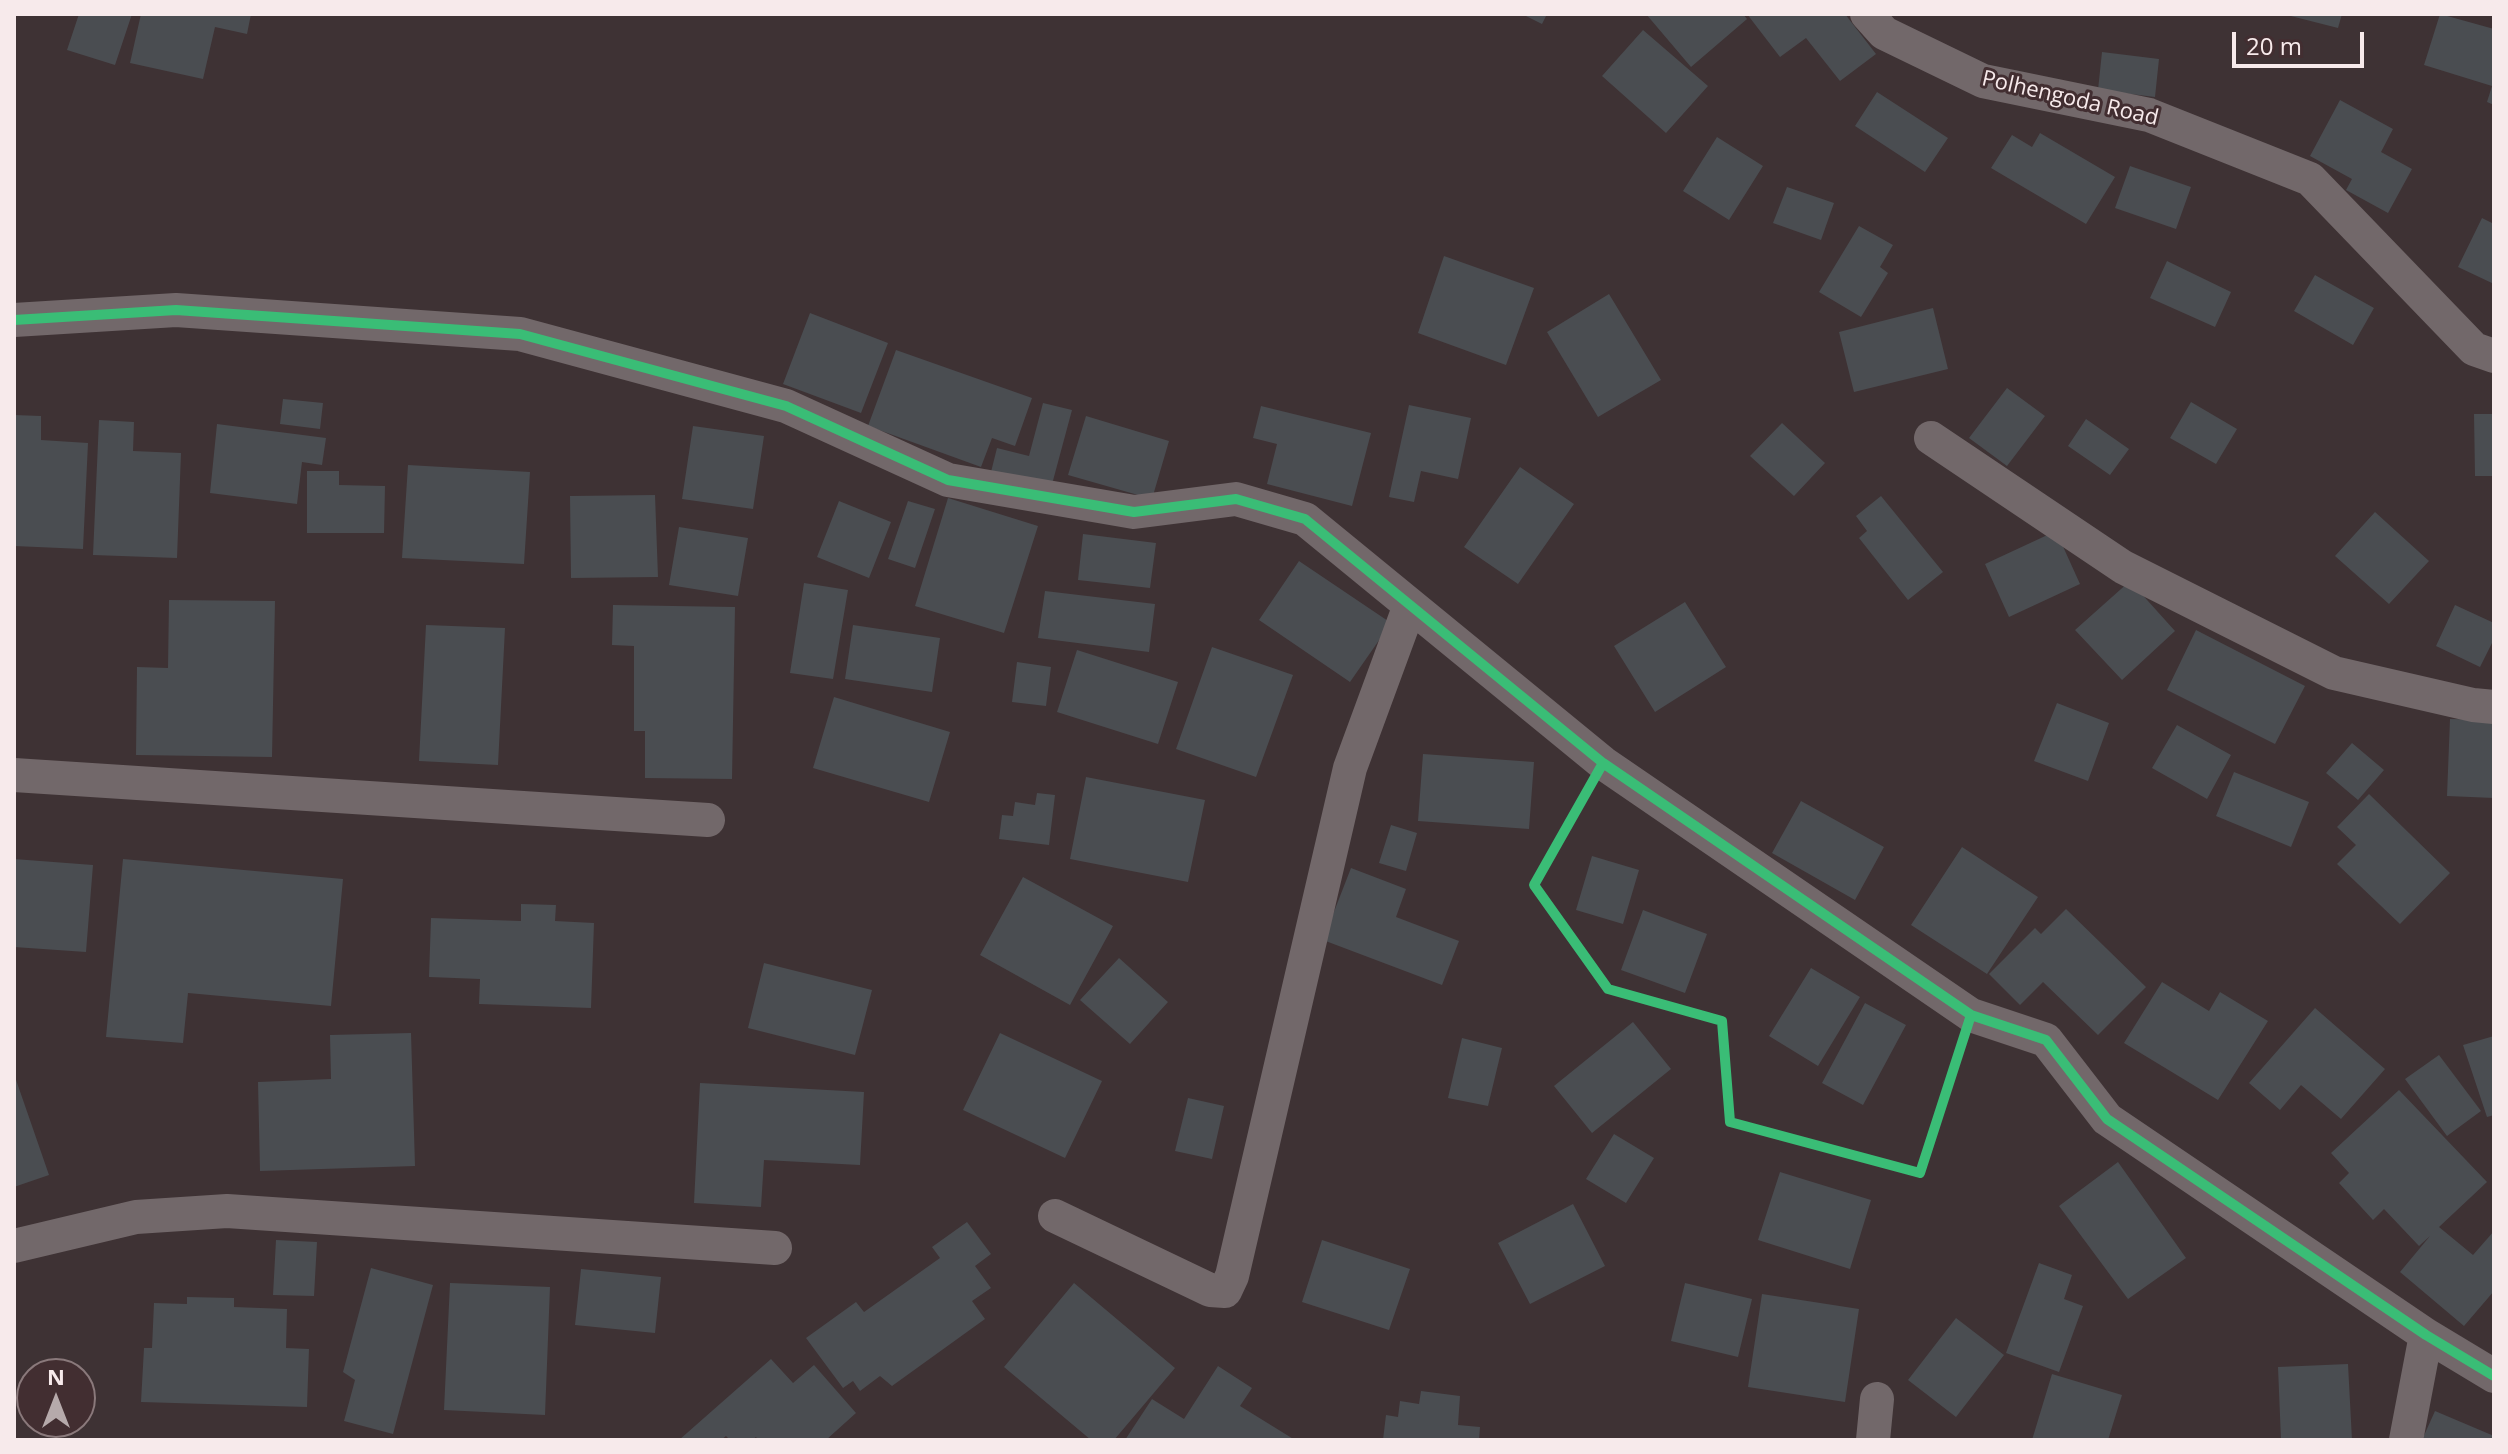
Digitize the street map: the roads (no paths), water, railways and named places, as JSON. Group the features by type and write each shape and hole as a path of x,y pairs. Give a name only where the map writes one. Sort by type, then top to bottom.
{"street":[{"name":"Polhengoda Road","path":"1867,14 1884,33 1983,81 2149,115 2310,179 2474,349 2494,356"},
{"path":"14,320 176,310 520,334 786,406 948,480 1134,512 1236,499 1305,519 1603,763 1971,1015 2046,1040 2107,1119 2426,1335 2494,1376"},
{"path":"1931,438 2123,567 2334,673 2473,705 2494,707"},
{"path":"1055,1216 1210,1290 1225,1291 1232,1276 1350,768 1410,605"},
{"path":"14,775 708,820"},
{"path":"14,1246 136,1217 227,1211 775,1248"},
{"path":"2406,1440 2426,1335"},
{"path":"1873,1440 1877,1399"}]}
